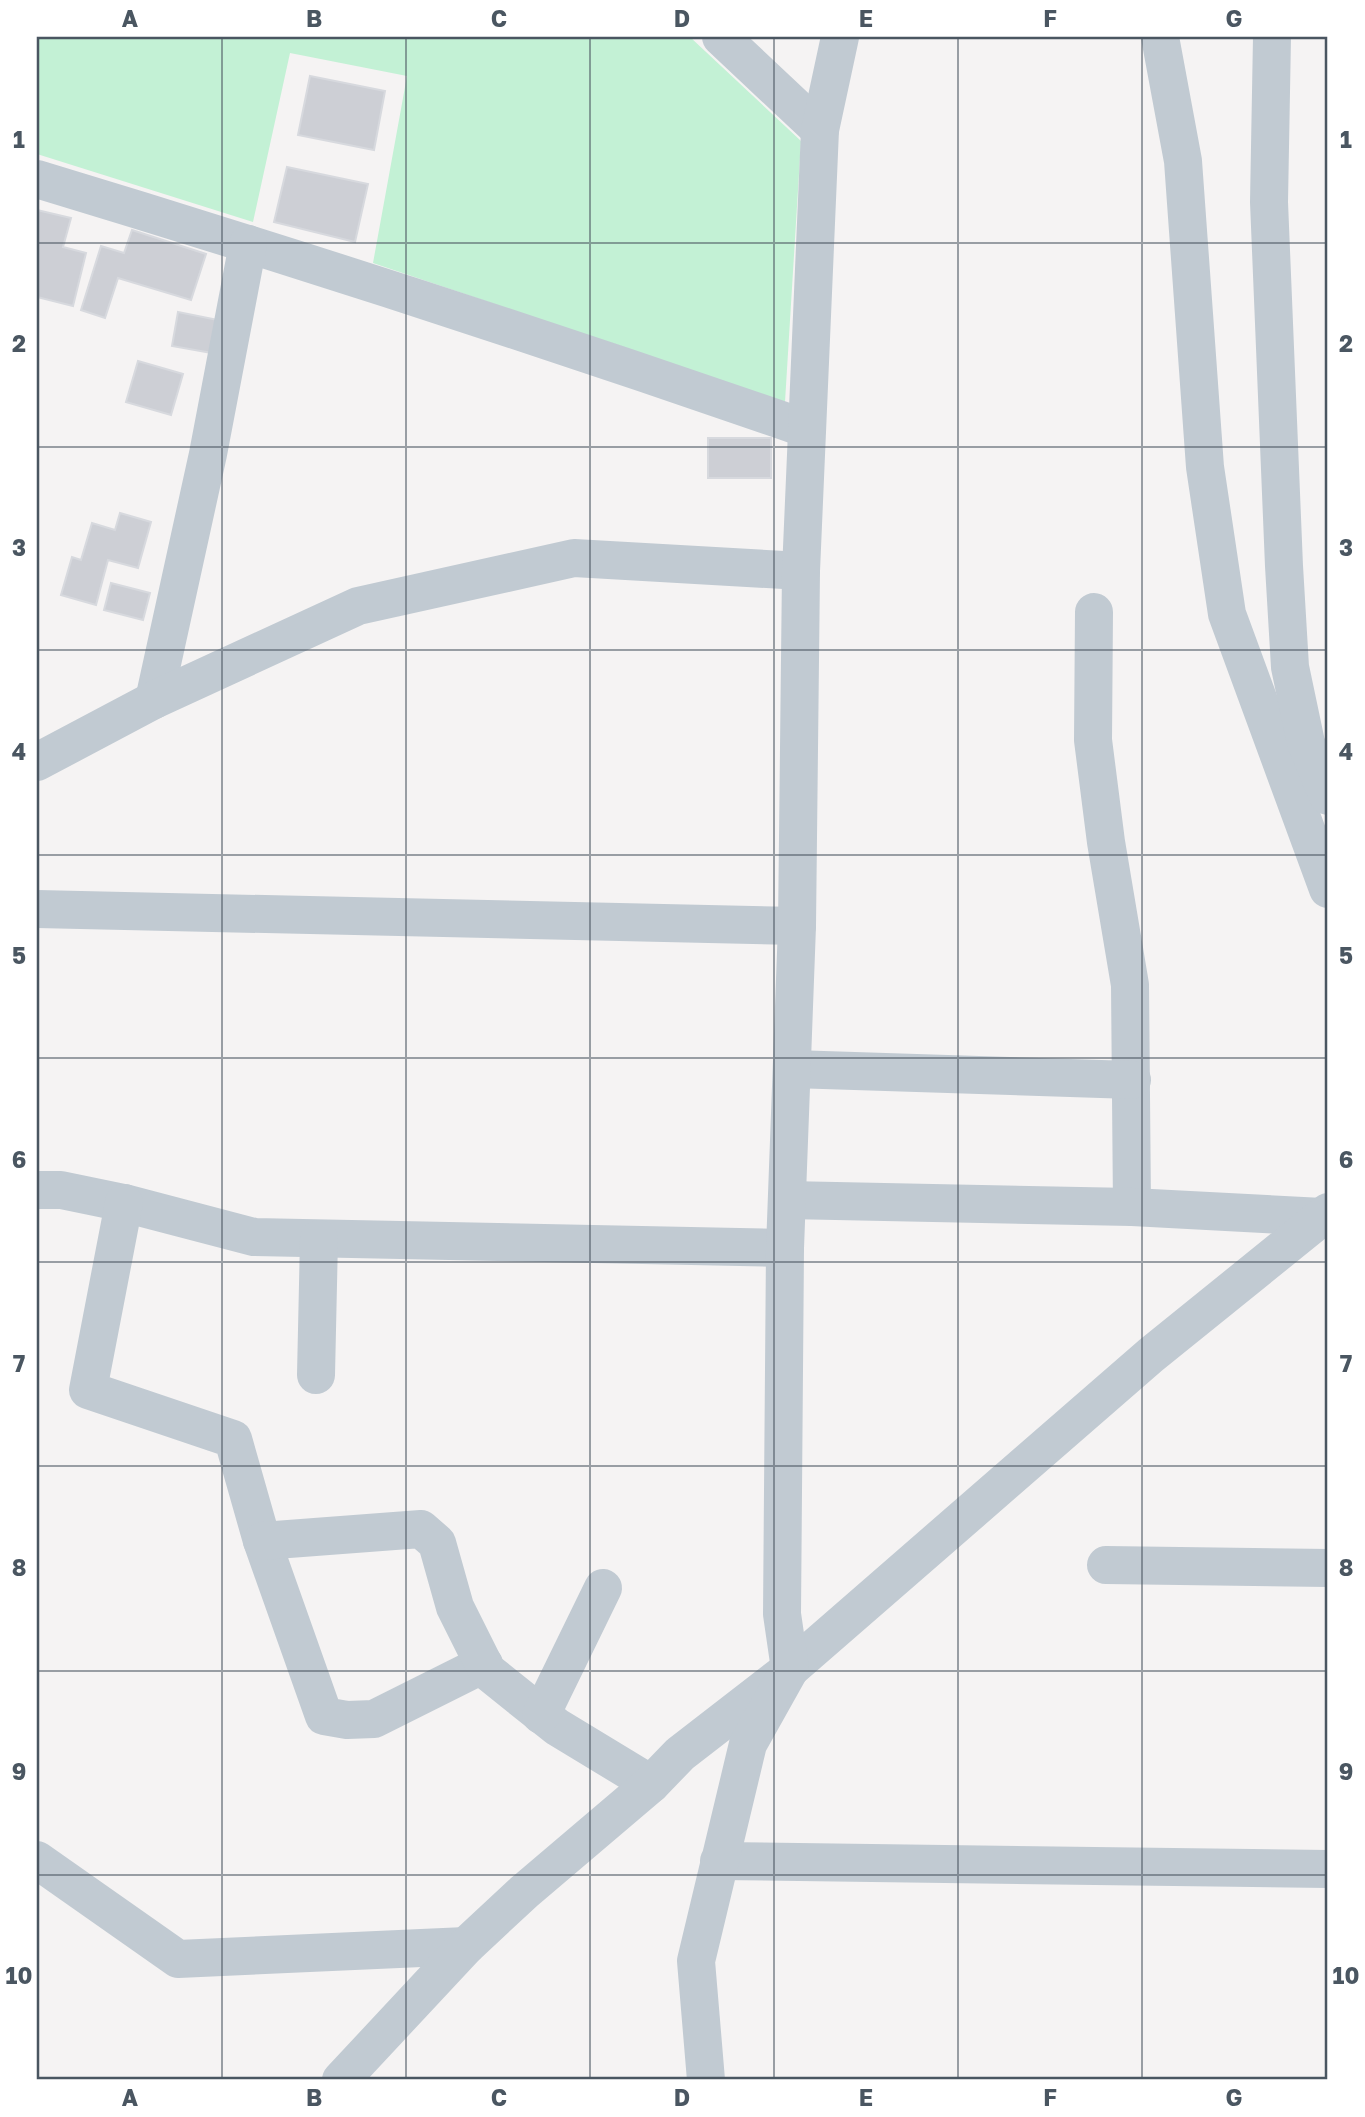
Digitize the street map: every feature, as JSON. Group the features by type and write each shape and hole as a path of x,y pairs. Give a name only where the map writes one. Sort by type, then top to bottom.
{"street":[{"path":"722,37 820,130"},
{"path":"706,2080 696,1962 748,1744 790,1669 782,1614 785,1248 797,926 801,571 820,130 840,37"},
{"path":"1160,37 1183,160 1205,467 1227,614 1328,889"},
{"path":"1272,37 1269,202 1290,667 1306,743 1328,796"},
{"path":"37,178 603,358 807,429"},
{"path":"154,700 208,454 248,244"},
{"path":"37,762 154,700 358,607 574,558 801,571"},
{"path":"1094,612 1093,740 1130,985 1132,1207"},
{"path":"37,909 797,926"},
{"path":"792,1069 1132,1080"},
{"path":"37,1190 61,1190 124,1203 254,1237 785,1248"},
{"path":"787,1200 1325,1214"},
{"path":"124,1203 88,1390 233,1439 262,1541 324,1716 346,1720 374,1718 484,1664"},
{"path":"341,2080 466,1946 524,1892 651,1784 680,1754 790,1669 1151,1355 1325,1214"},
{"path":"316,1375 319,1239"},
{"path":"262,1541 421,1529 437,1543 454,1607 487,1671 557,1727 651,1784"},
{"path":"1107,1564 1328,1568"},
{"path":"541,1715 603,1588"},
{"path":"37,1860 178,1958 466,1946"},
{"path":"719,1861 1328,1869"}],"green space":[{"path":"37,37 690,37 801,141 785,402 373,263 407,76 290,53 253,222 37,154"}],"building":[{"path":"310,76 385,91 374,150 298,135"},
{"path":"287,167 368,184 355,242 274,222"},
{"path":"37,210 71,218 63,247 86,253 73,306 37,297"},
{"path":"132,230 206,254 191,300 118,278 105,318 81,310 101,246 124,253"},
{"path":"178,312 218,320 212,353 172,346"},
{"path":"138,361 183,374 171,415 126,402"},
{"path":"708,438 771,438 771,478 708,478"},
{"path":"120,513 151,522 138,568 108,560 96,605 61,595 72,557 81,560 92,523 115,530"},
{"path":"111,583 150,593 143,620 104,610"}]}
